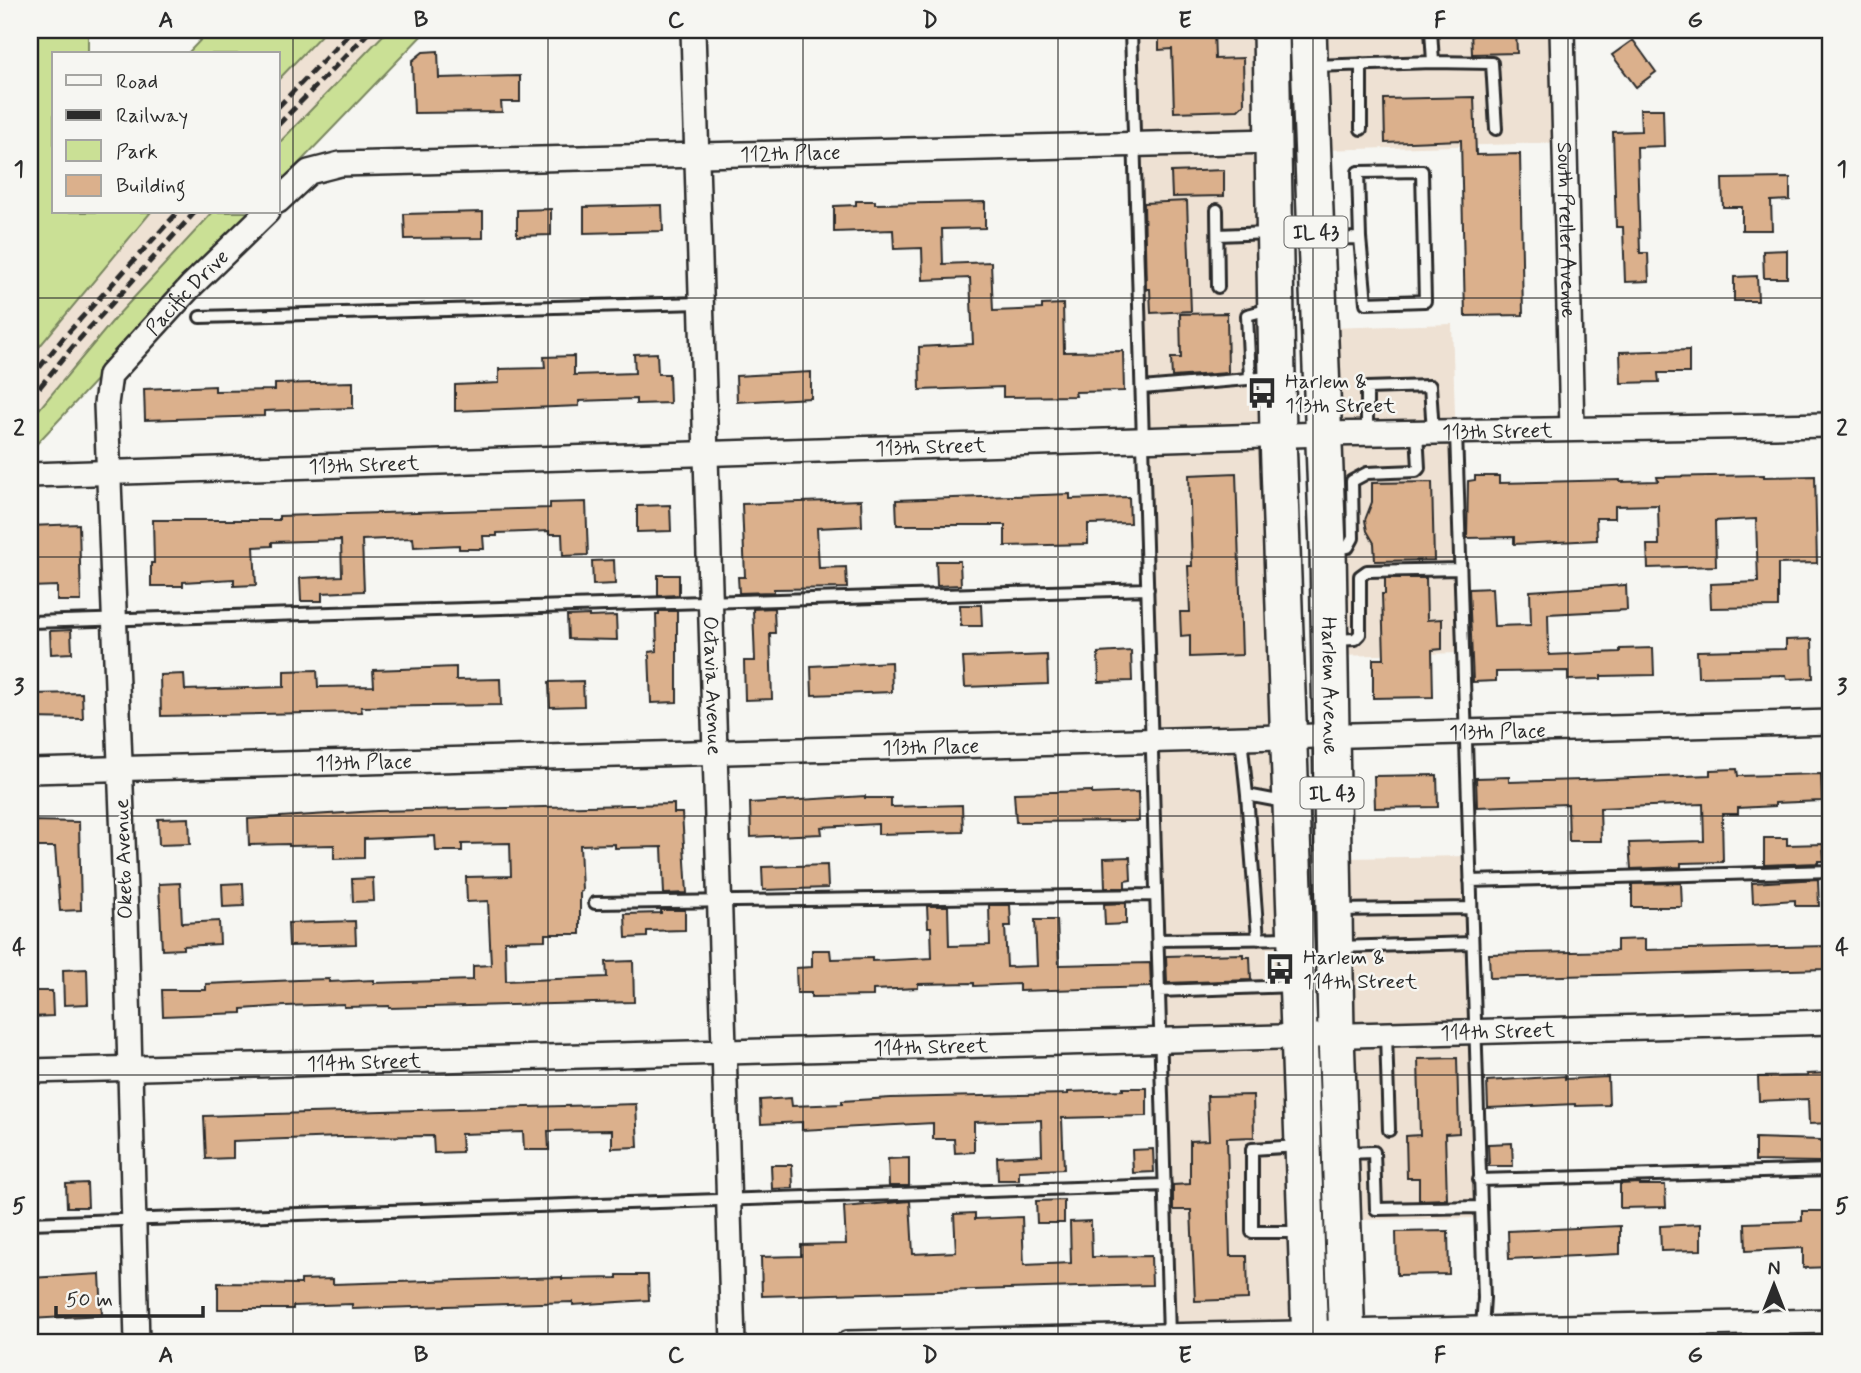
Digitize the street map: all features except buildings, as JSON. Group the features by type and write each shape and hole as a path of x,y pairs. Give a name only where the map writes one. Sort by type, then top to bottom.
{"main road":[{"name":"Harlem Avenue","path":"1271,30 1276,307 1263,378 1278,436 1310,1338"},
{"name":"Harlem Avenue","path":"1308,30 1328,548 1339,1153 1358,1198 1347,1338"}],"street":[{"name":"Octavia Avenue","path":"693,30 733,1343"},
{"name":"South Preller Avenue","path":"1562,30 1572,429"},
{"name":"112th Place","path":"280,199 309,172 340,164 1274,141"},
{"name":"Pacific Drive","path":"110,375 191,286 265,214"},
{"name":"Oketo Avenue","path":"110,375 106,404 137,1343"},
{"name":"113th Street","path":"30,475 1324,434 1831,425"},
{"name":"113th Place","path":"30,771 1831,722"},
{"name":"114th Street","path":"30,1070 1831,1022"},
{"path":"848,1343 1170,1336 1195,1340 1481,1336 1831,1321"}],"lane":[{"path":"1131,30 1170,1336"},
{"path":"1431,30 1433,62"},
{"path":"1310,66 1492,63 1496,129"},
{"path":"1361,64 1361,129"},
{"path":"1422,171 1425,301 1366,303 1360,238 1357,172 1422,171"},
{"path":"1217,210 1218,287"},
{"path":"1218,236 1275,233"},
{"path":"1317,239 1360,238"},
{"path":"200,317 701,303"},
{"path":"1142,388 1263,378"},
{"path":"1367,434 1367,388 1430,386 1435,432 1460,569 1484,1298 1481,1336"},
{"path":"1328,548 1348,547 1353,538 1352,481 1367,473 1416,471 1435,432"},
{"path":"1329,640 1355,639 1360,634 1360,576 1367,571 1460,569"},
{"path":"30,622 1148,589"},
{"path":"1241,738 1258,939"},
{"path":"1247,795 1290,803"},
{"path":"1470,881 1831,871"},
{"path":"595,903 1156,895"},
{"path":"1334,911 1471,908"},
{"path":"1158,940 1295,938"},
{"path":"1335,947 1472,943"},
{"path":"1159,991 1296,986"},
{"path":"1386,1034 1389,1130"},
{"path":"1302,1146 1252,1149 1252,1232 1306,1232"},
{"path":"1479,1180 1831,1170"},
{"path":"30,1223 1165,1185"},
{"path":"1358,1198 1377,1209 1480,1207"}],"shaded area":[{"path":"326,30 388,30 280,142 280,78"},
{"path":"1131,30 1258,30 1297,1343 1170,1343"},
{"path":"1320,30 1551,30 1553,143 1324,150"},
{"path":"149,214 211,214 116,317 30,420 30,358"},
{"path":"1452,324 1463,653 1335,656 1329,328"},
{"path":"1469,856 1481,1218 1355,1220 1344,858"}],"green space":[{"path":"30,30 88,30 88,52 52,52 52,214 149,214 30,358 30,180 36,157 36,124"},
{"path":"210,30 326,30 280,78 280,52 189,52"},
{"path":"388,30 427,30 280,183 280,142"},
{"path":"211,214 251,214 30,451 30,420 116,317"}],"water":[{"path":"30,63 37,141 34,171 30,180"}],"railway":[{"path":"280,105 353,30"},
{"path":"280,123 371,30"},
{"path":"30,379 65,336 176,214"},
{"path":"30,399 75,344 193,214"}],"place":[{"name":"Harlem & 113th Street","path":"1262,393"},
{"name":"Harlem & 114th Street","path":"1280,969"}]}
